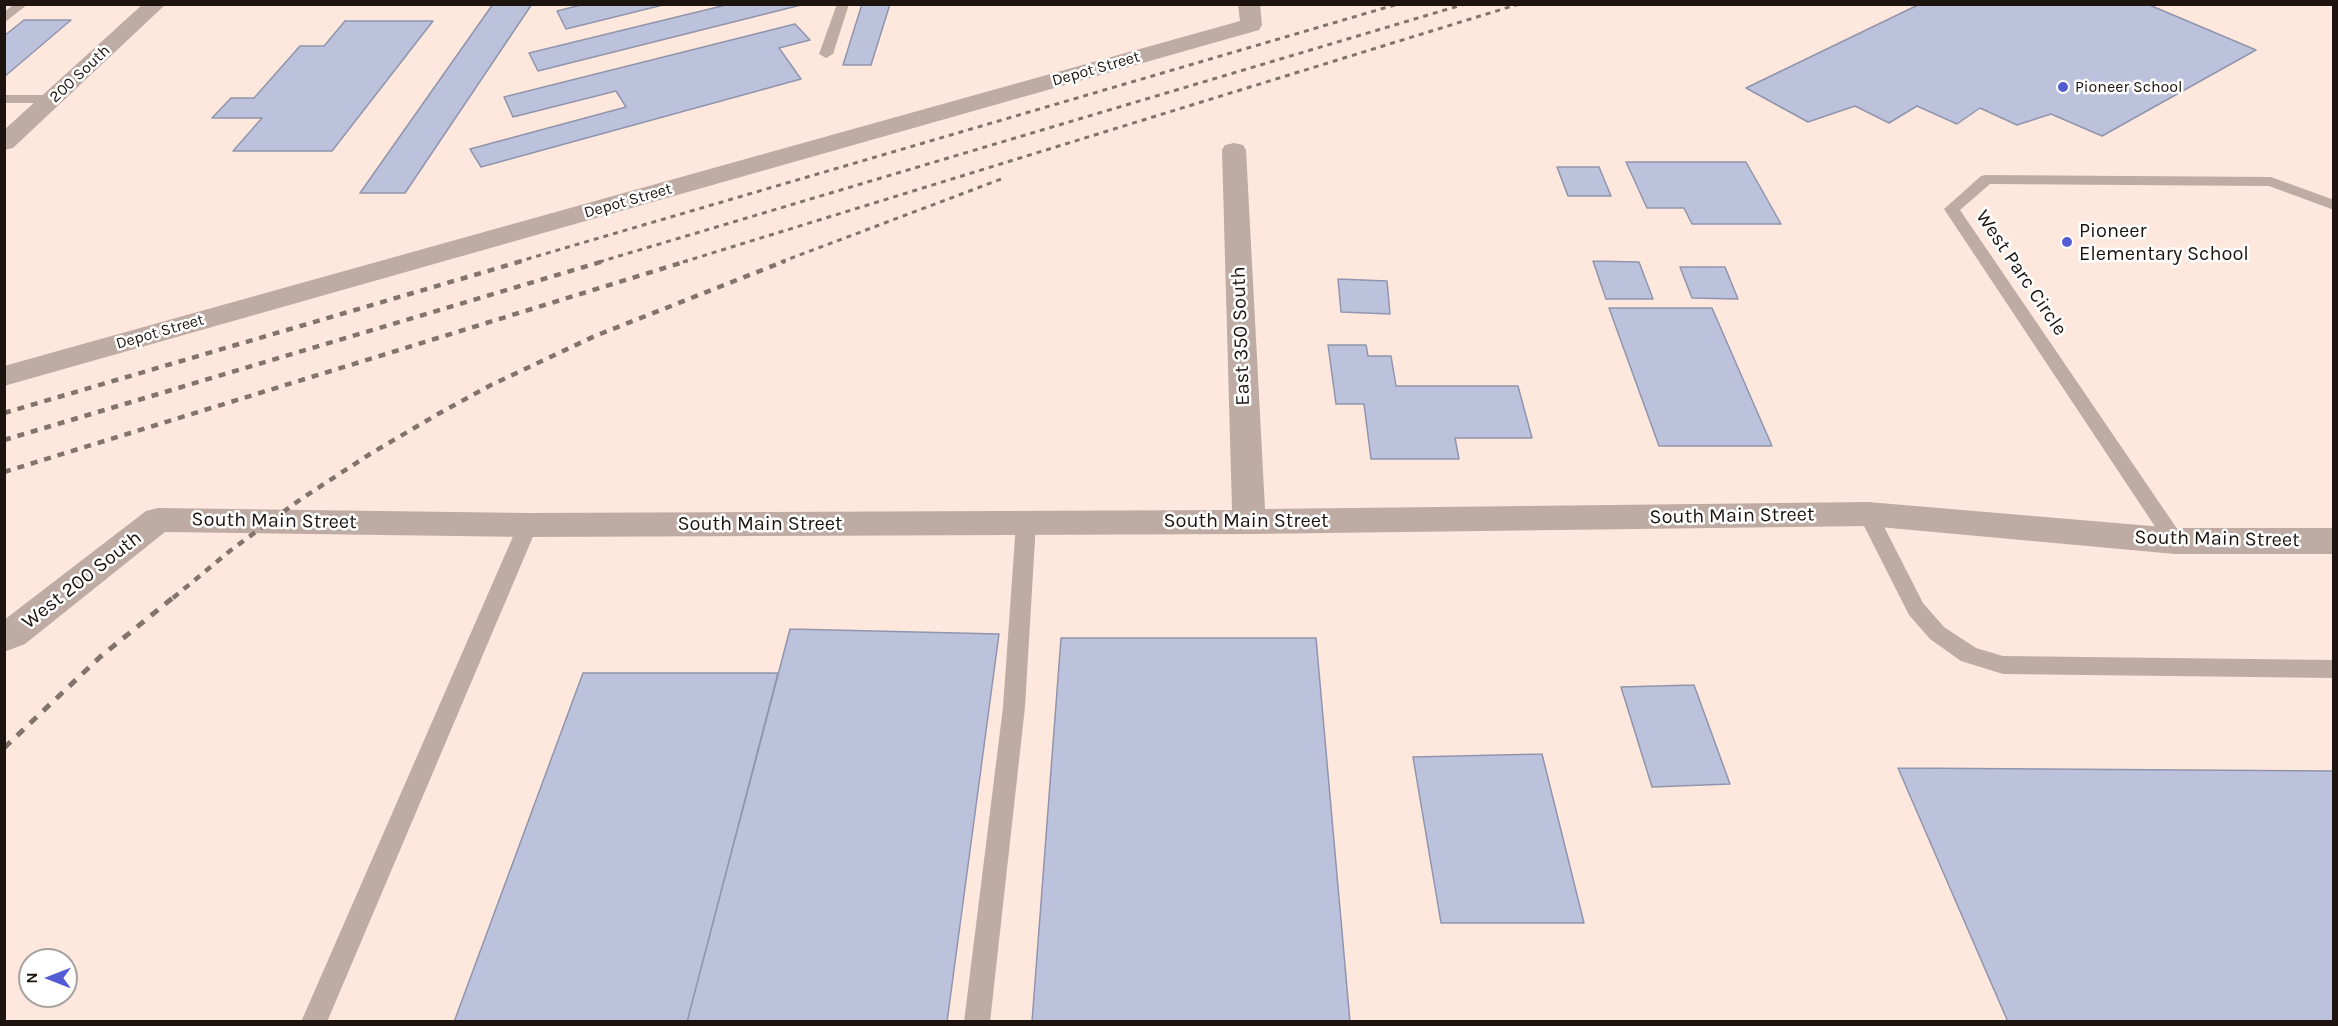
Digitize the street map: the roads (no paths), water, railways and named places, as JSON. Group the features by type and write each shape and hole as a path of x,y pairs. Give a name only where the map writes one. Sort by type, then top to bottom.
{"street":[{"name":"200 South","path":"4,143 156,4"},
{"name":"Depot Street","path":"4,376 1250,15"},
{"name":"East 350 South","path":"1234,150 1249,522"},
{"name":"South Main Street","path":"158,520 528,525 1249,522 1868,514 2175,541 2334,541"},
{"name":"West 200 South","path":"4,638 158,520"}],"lane":[{"path":"4,19 22,4"},
{"path":"826,54 843,4"},
{"path":"4,99 53,99"},
{"name":"West Parc Circle","path":"2175,541 1952,209 1986,179 2271,182 2334,206"},
{"path":"1868,514 1916,609 1937,633 1969,655 2003,665 2334,669"},
{"path":"977,1022 1014,707 1026,523"},
{"path":"314,1022 528,525"}],"railway":[{"path":"517,262 1398,4"},
{"path":"599,262 1465,4"},
{"path":"683,262 1519,4"},
{"path":"781,262 1004,178"},
{"path":"4,413 522,261"},
{"path":"4,440 604,261"},
{"path":"4,472 687,261"},
{"path":"173,598 231,550 301,499 370,454 438,414 491,385 595,336 785,261"},
{"path":"4,748 100,657 175,596"}],"place":[{"name":"Pioneer School","path":"2063,87"},
{"name":"Pioneer Elementary School","path":"2067,242"}]}
